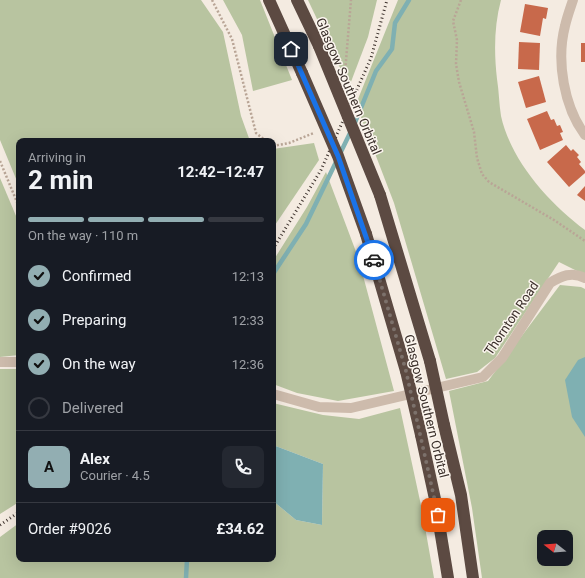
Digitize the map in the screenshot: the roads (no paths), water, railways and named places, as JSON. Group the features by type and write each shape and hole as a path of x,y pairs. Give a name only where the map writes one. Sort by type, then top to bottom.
{"highway":[{"name":"Glasgow Southern Orbital","path":"269,0 338,156 366,234 406,371 435,499 448,578"},
{"name":"Glasgow Southern Orbital","path":"297,0 319,46 380,195 430,361 460,495 473,578"}],"street":[{"path":"573,0 564,27 561,66 571,108 585,136"},
{"name":"Thornton Road","path":"276,395 319,407 351,408 483,378 502,358 550,283 569,274 585,278"},
{"path":"0,362 16,362"}],"water":[{"path":"585,357 585,437 572,417 565,380 578,360"},
{"path":"276,446 323,464 322,525 296,520 276,503"}],"waterway":[{"path":"354,125 376,71 392,49 395,23 409,0"},
{"path":"276,269 306,224 351,131"},
{"path":"186,578 187,562"}],"railway":[{"path":"276,244 321,170 371,58 387,0"},
{"path":"0,525 16,514"}]}
